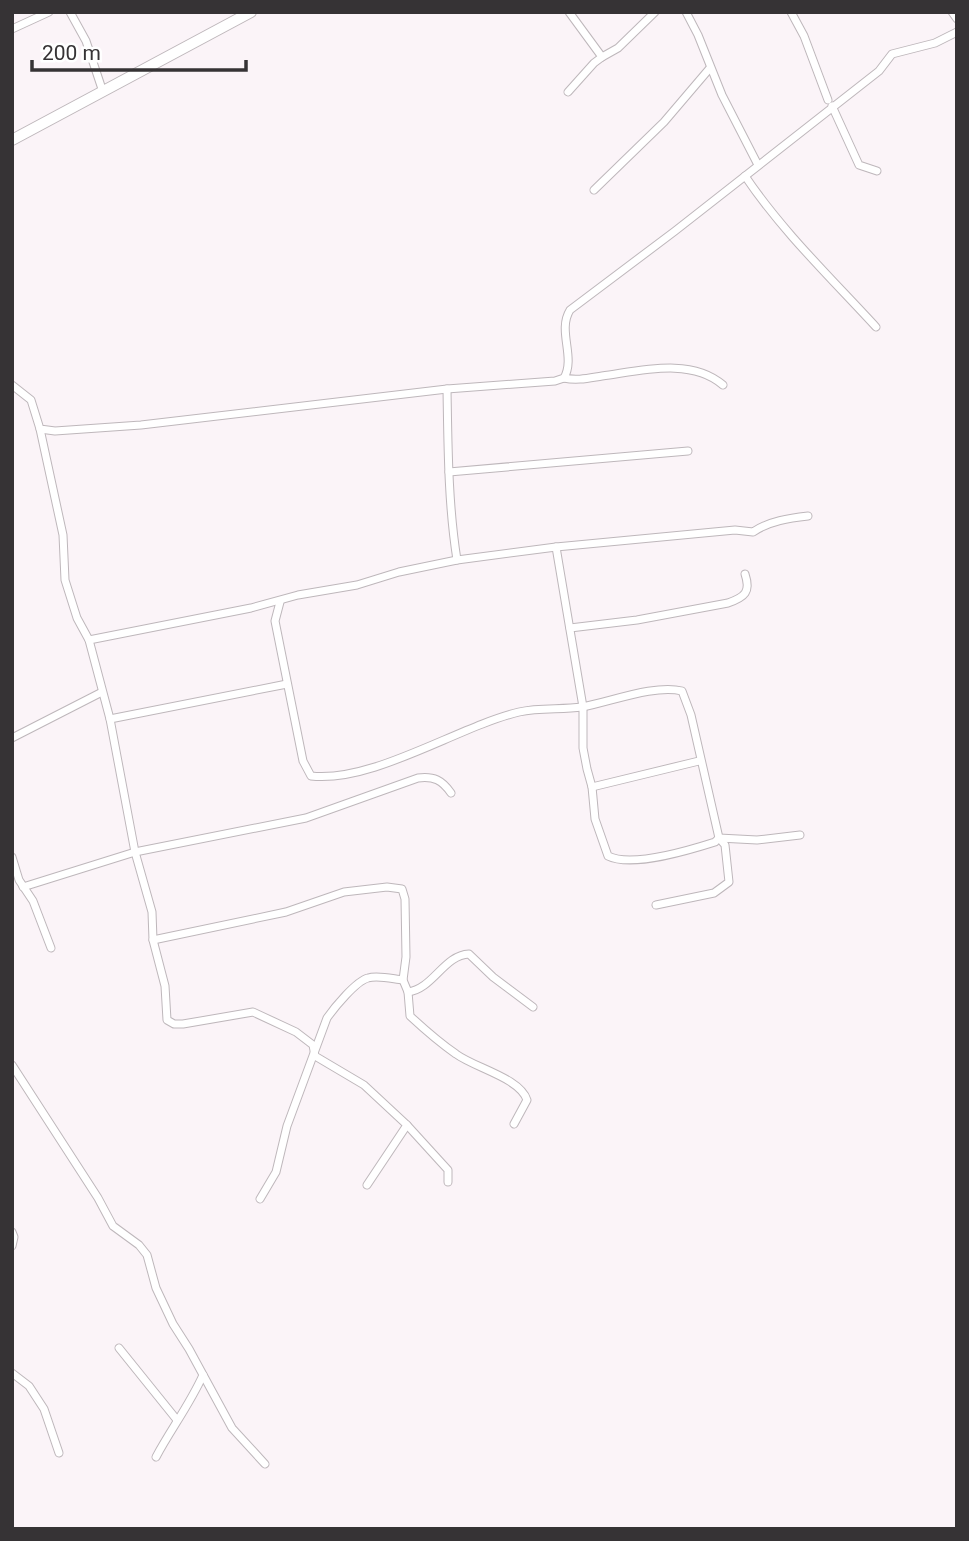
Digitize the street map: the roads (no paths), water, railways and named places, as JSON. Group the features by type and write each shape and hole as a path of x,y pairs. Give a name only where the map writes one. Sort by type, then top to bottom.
{"main road":[{"path":"12,140 251,12"}],"street":[{"path":"12,29 49,12"},
{"path":"70,12 86,41 103,92"},
{"path":"569,12 602,57"},
{"path":"568,92 602,57 618,48 655,12"},
{"path":"686,12 710,68 758,165"},
{"path":"791,12 804,36 830,103 859,166 877,171"},
{"path":"952,12 957,19"},
{"path":"564,377 568,368 564,327 570,310 676,231 830,103 879,71 892,54 934,43 957,32"},
{"path":"594,190 664,122 710,68"},
{"path":"745,176 777,221 876,327"},
{"path":"40,429 55,431 141,425 447,389 555,381 564,377 583,379 660,369 691,369 707,373 723,385"},
{"path":"12,385 31,400 40,429 63,535 65,580 77,618 89,640 110,719 135,852 152,912 153,940 165,986 167,1020 183,1024 253,1012 296,1032 310,1041 315,1056 364,1086 407,1125 448,1170 448,1182"},
{"path":"447,389 452,528 457,560"},
{"path":"449,472 688,451"},
{"path":"89,640 280,602 298,595 457,560 556,547 735,530 753,532 784,519 808,516"},
{"path":"556,547 583,706 583,748 592,788 595,819 608,856 615,860 632,860 710,844 719,838 757,840 800,835"},
{"path":"570,628 728,603 747,594 749,584 745,574"},
{"path":"280,602 275,621 306,769 311,776 323,777 391,761 519,712 583,706 609,699 676,689 682,691 691,715 699,761 719,838 725,845 729,882 714,893 656,905"},
{"path":"110,719 287,684"},
{"path":"12,738 102,692"},
{"path":"592,788 699,761"},
{"path":"23,887 135,852 306,818 418,778 438,779 444,782 451,793"},
{"path":"12,857 19,880 33,901 51,947"},
{"path":"153,940 286,912 344,892 397,887 402,889 405,899 406,957 403,980 408,992 410,1016 457,1055 525,1093 527,1101 514,1124"},
{"path":"408,992 416,991 447,965 469,954 493,977 533,1007"},
{"path":"260,1199 276,1172 287,1126 327,1018 334,1008 369,977 403,980"},
{"path":"14,1072 98,1198 109,1220 147,1255 156,1288 173,1324 232,1428 265,1464"},
{"path":"368,1185 407,1125"},
{"path":"12,1232 15,1237 12,1246"},
{"path":"119,1348 177,1420"},
{"path":"12,1373 29,1386 44,1409 59,1453"},
{"path":"156,1457 193,1397 203,1375"}]}
